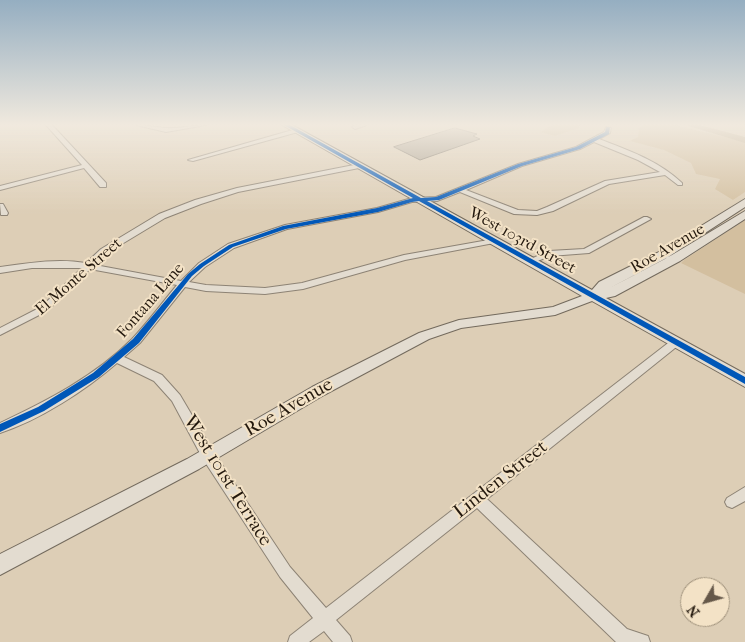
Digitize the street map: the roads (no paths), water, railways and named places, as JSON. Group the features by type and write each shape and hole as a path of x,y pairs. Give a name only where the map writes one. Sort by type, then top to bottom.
{"main road":[{"name":"West 103rd Street","path":"339,155 745,381"},
{"name":"Roe Avenue","path":"594,296 603,285 661,256 745,202"},
{"name":"Roe Avenue","path":"0,565 208,455 318,391 424,336 459,324 555,311 594,296 610,293 676,258 745,214"}],"street":[{"path":"76,155 103,185"},
{"path":"191,160 209,155"},
{"name":"Fontana Lane","path":"0,428 41,409 73,390 117,358 136,341 183,284 202,265 216,255 264,233 412,200 437,199 520,166 556,155"},
{"path":"633,155 680,184"},
{"path":"0,188 86,166"},
{"name":"El Monte Street","path":"0,332 44,308 88,266 126,236 182,207 237,190 359,166"},
{"path":"460,190 517,212 538,213 607,182 665,173"},
{"path":"530,261 549,254 586,251 647,219"},
{"path":"0,270 54,263 88,266 225,291 284,290 318,283 404,258 494,242"},
{"name":"Linden Street","path":"326,618 676,342"},
{"name":"West 101st Terrace","path":"117,358 148,372 168,387 208,455 285,572 326,618 344,642"},
{"path":"732,502 745,493"},
{"path":"477,499 624,639 642,642"},
{"path":"296,642 326,618"}]}
